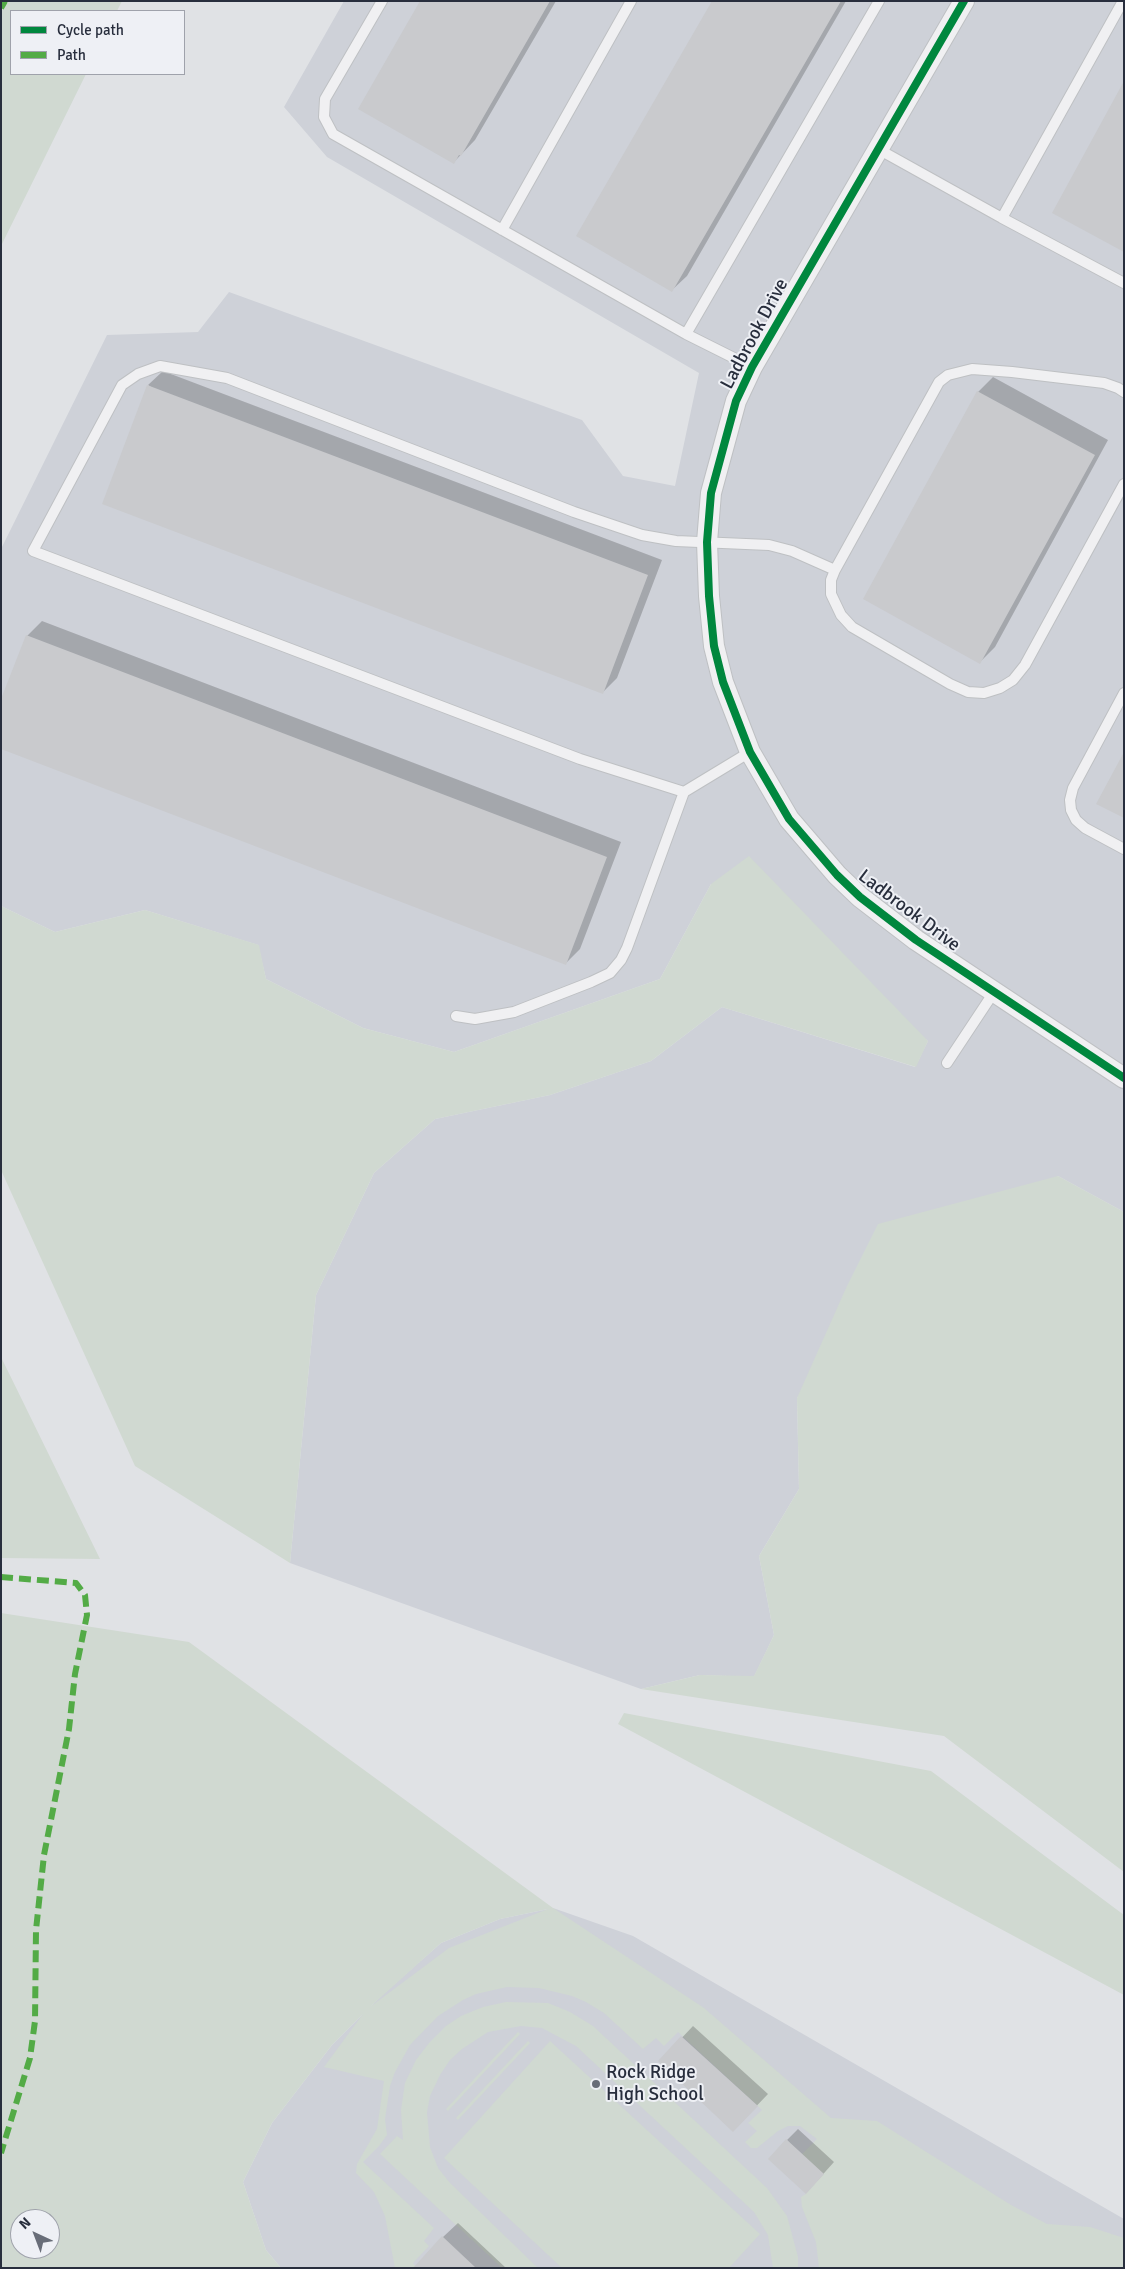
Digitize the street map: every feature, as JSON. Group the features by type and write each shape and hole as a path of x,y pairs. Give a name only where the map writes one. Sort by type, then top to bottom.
{"street":[{"name":"Ladbrook Drive","path":"964,1 752,367 736,401 711,493 707,542 709,596 714,646 723,682 750,752 790,819 837,875 860,897 916,940 1124,1078"}],"lane":[{"path":"382,1 325,99 324,117 333,134 686,334 752,367"},
{"path":"502,230 631,1"},
{"path":"686,334 879,1"},
{"path":"1002,218 1123,1"},
{"path":"878,149 1124,283"},
{"path":"684,792 580,759 33,551 122,385 138,374 160,366 227,378 574,512 642,535 676,541 769,545 792,551 835,570"},
{"path":"1124,392 1104,383 1012,372 972,369 948,375 939,382 835,570 831,580 831,594 841,615 852,628 950,684 968,692 984,693 1000,688 1012,680 1025,665 1124,484"},
{"path":"1124,692 1073,788 1070,800 1071,810 1076,820 1086,828 1124,849"},
{"path":"456,1016 475,1019 514,1012 610,973 621,960 627,948 684,792 750,752"},
{"path":"947,1063 994,992"}],"shaded area":[{"path":"1,1 122,1 118,10 10,10 10,75 86,75 1,246"},
{"path":"344,1 1124,1 1124,1212 1058,1176 797,1398 799,1489 759,1556 774,1635 754,1677 700,1675 641,1689 290,1563 316,1295 374,1173 435,1119 550,1095 651,1061 722,1007 915,1067 928,1041 711,884 660,979 454,1052 363,1028 266,979 258,945 145,910 55,932 1,906 1,549 107,335 198,332 229,292 582,420 623,476 675,486 699,373 327,157 284,107"},
{"path":"749,856 928,1041 916,1067 722,1007 651,1061 550,1095 435,1119 374,1173 316,1295 290,1563 135,1466 1,1170 1,906 55,932 145,910 259,945 266,979 363,1028 454,1052 660,979 711,884"},
{"path":"1058,1176 1124,1212 1124,1872 944,1736 641,1689 700,1675 754,1676 774,1635 759,1556 799,1489 797,1398 847,1286 878,1224"},
{"path":"1,1357 100,1559 1,1558"},
{"path":"1,1613 189,1642 553,1908 704,2008 831,2118 877,2121 1011,2205 1047,2224 1090,2227 1124,2238 1124,2268 819,2268 816,2242 802,2207 801,2197 806,2194 802,2154 817,2139 800,2126 788,2126 778,2131 757,2148 751,2148 745,2142 757,2131 748,2123 762,2110 678,2032 664,2046 656,2038 643,2049 604,2013 586,2002 572,1996 539,1988 507,1987 476,1994 463,2000 438,2016 410,2045 395,2072 390,2086 385,2119 387,2135 363,2162 434,2228 424,2241 429,2246 413,2263 417,2268 395,2268 385,2216 374,2192 356,2173 357,2164 377,2129 384,2081 324,2067 363,2014 332,2045 272,2123 243,2182 266,2250 281,2268 1,2268","holes":["548,1909 449,1948 370,2007 441,1943 500,1919"]},
{"path":"624,1713 931,1771 1124,1915 1124,1995 618,1724"},
{"name":"Rock Ridge High School","path":"553,1908 633,1936 1124,2219 1124,2268 281,2268 266,2250 243,2182 272,2123 332,2045 385,1992 441,1943 500,1919"},
{"path":"506,2002 548,2003 570,2012 593,2026 767,2188 787,2216 798,2257 798,2268 773,2268 768,2235 754,2212 576,2046 542,2028 521,2026 488,2032 462,2049 450,2060 440,2075 430,2096 427,2112 430,2147 438,2168 450,2183 538,2268 502,2268 380,2154 397,2136 403,2140 401,2110 405,2083 416,2060 429,2043 446,2026 461,2016 483,2007"},
{"path":"518,2032 520,2034 448,2111 446,2109"},
{"path":"528,2041 530,2043 458,2120 456,2118"},
{"path":"550,2041 760,2234 729,2268 562,2268 444,2158"}],"building":[{"path":"420,1 550,1 461,156 459,155 454,164 358,109"},
{"path":"712,1 841,1 672,292 576,236"},
{"path":"1124,81 1124,252 1052,213"},
{"path":"147,385 648,575 603,694 102,504"},
{"path":"977,391 1095,455 980,664 863,599"},
{"path":"26,635 607,857 566,965 1,749 1,699"},
{"path":"1124,752 1124,818 1096,804"},
{"path":"681,2036 758,2106 733,2132 658,2061"},
{"path":"786,2139 824,2174 806,2194 768,2159"},
{"path":"442,2236 476,2268 413,2268"}],"marked path":[{"path":"1,8 5,1"},
{"path":"1,1577 76,1583 85,1595 87,1615 75,1674 69,1729 44,1855 36,1930 35,2021 30,2058 1,2153"}],"cycle path":[{"path":"964,1 752,367 736,401 711,493 707,542 709,596 714,646 723,682 750,752 789,819 837,875 860,897 916,940 1124,1078"}],"place":[{"name":"Rock Ridge High School","path":"596,2084"}]}
